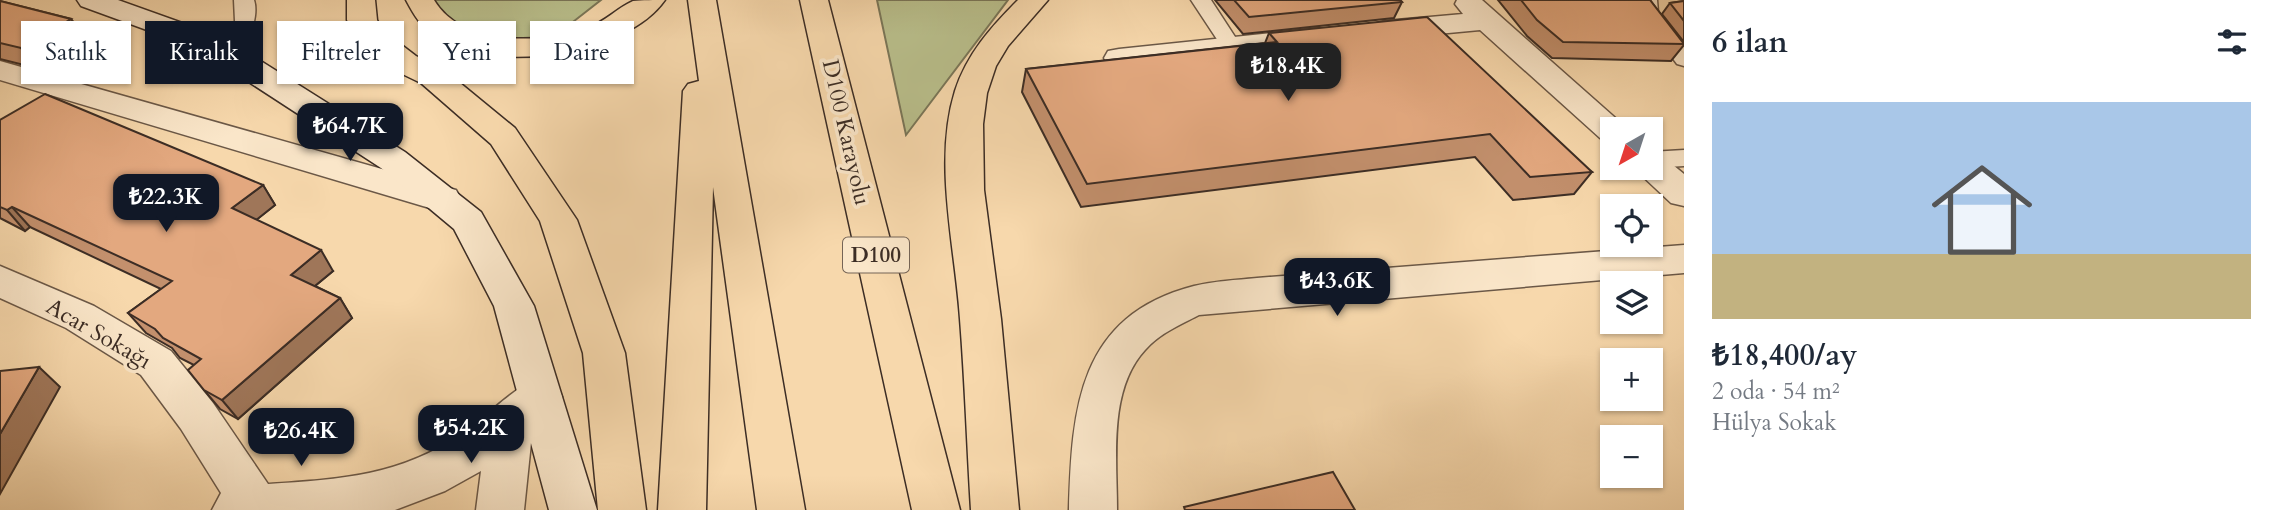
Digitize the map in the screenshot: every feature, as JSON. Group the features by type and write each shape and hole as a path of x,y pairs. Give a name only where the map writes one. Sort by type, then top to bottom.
{"highway":[{"path":"360,0 362,20 370,35 405,63 432,76 503,136 558,220 604,353 622,510"},
{"path":"421,0 428,18 465,38 500,46 533,47 596,35 634,16 651,0"},
{"name":"D100 Karayolu","path":"814,0 936,510"},
{"path":"995,510 981,317 964,155 968,110 980,67 1007,29 1034,0"},
{"path":"682,510 702,1"},
{"path":"702,1 782,510"}],"street":[{"path":"91,0 149,21"},
{"path":"1119,58 1231,46 1477,10 1600,119"},
{"path":"0,70 443,199"},
{"path":"263,76 355,133 468,220 514,306 525,412 573,510"},
{"path":"1663,174 1684,194"},
{"path":"1093,510 1094,429 1107,368 1143,326 1189,303 1271,292 1684,259"},
{"name":"Acar Sokağı","path":"0,281 80,317 156,363 197,416 246,508"},
{"path":"246,508 358,505 436,474 525,412"},
{"path":"500,510 525,412"}],"lane":[{"path":"244,0 245,21"},
{"path":"1201,0 1231,46"},
{"path":"1647,0 1648,12 1684,60"},
{"path":"1663,160 1684,158"}],"green space":[{"path":"435,0 601,0 574,21 530,21 530,42 516,43 516,21 448,21 435,9"},
{"path":"877,0 1008,0 906,135"}],"building":[{"path":"1234,0 1400,0 1402,2 1249,17"},
{"path":"1521,0 1650,0 1684,44 1563,42 1537,20"},
{"path":"0,1 71,19 21,21 21,48 0,43"},
{"path":"1684,1 1684,21 1670,3"},
{"path":"1427,17 1592,172 1530,177 1490,134 1087,184 1026,69 1277,42 1269,33"},
{"path":"45,94 263,185 232,208 321,250 291,275 340,298 222,400 204,390 188,370 201,359 163,338 155,329 128,313 172,281 12,207 7,210 0,207 0,120"},
{"path":"39,367 0,434 0,371"},
{"path":"1333,472 1355,510 1185,510 1184,507"}]}
